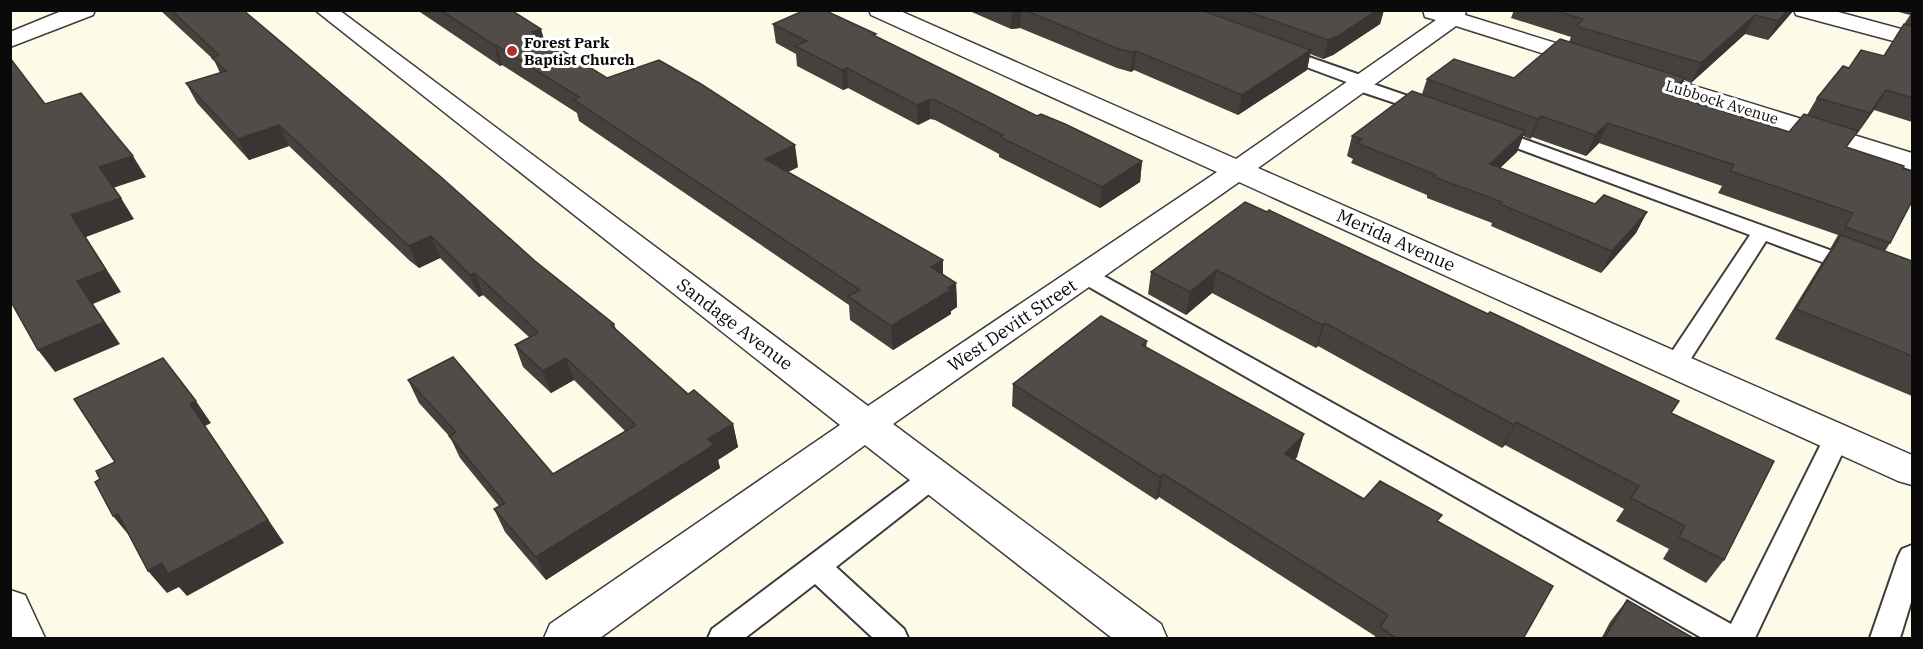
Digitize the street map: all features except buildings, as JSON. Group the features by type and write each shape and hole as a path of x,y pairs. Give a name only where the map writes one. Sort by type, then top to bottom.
{"street":[{"path":"10,24 63,10"},
{"path":"10,40 85,10"},
{"name":"Sandage Avenue","path":"325,10 1145,639"},
{"name":"Merida Avenue","path":"879,10 1912,471"},
{"path":"1804,10 1912,39"},
{"name":"West Devitt Street","path":"566,639 866,425 1361,83 1445,13"},
{"name":"Lubbock Avenue","path":"1445,13 1912,162"},
{"path":"10,608 23,639"}],"lane":[{"path":"1262,45 1442,114"},
{"path":"1476,126 1870,272"},
{"path":"1675,365 1762,232"},
{"path":"1085,275 1728,639"},
{"path":"1740,639 1837,437"},
{"path":"723,639 934,476"},
{"path":"1885,639 1912,556"},
{"path":"816,567 893,639"}],"place":[{"name":"Forest Park Baptist Church","path":"512,51"}]}
